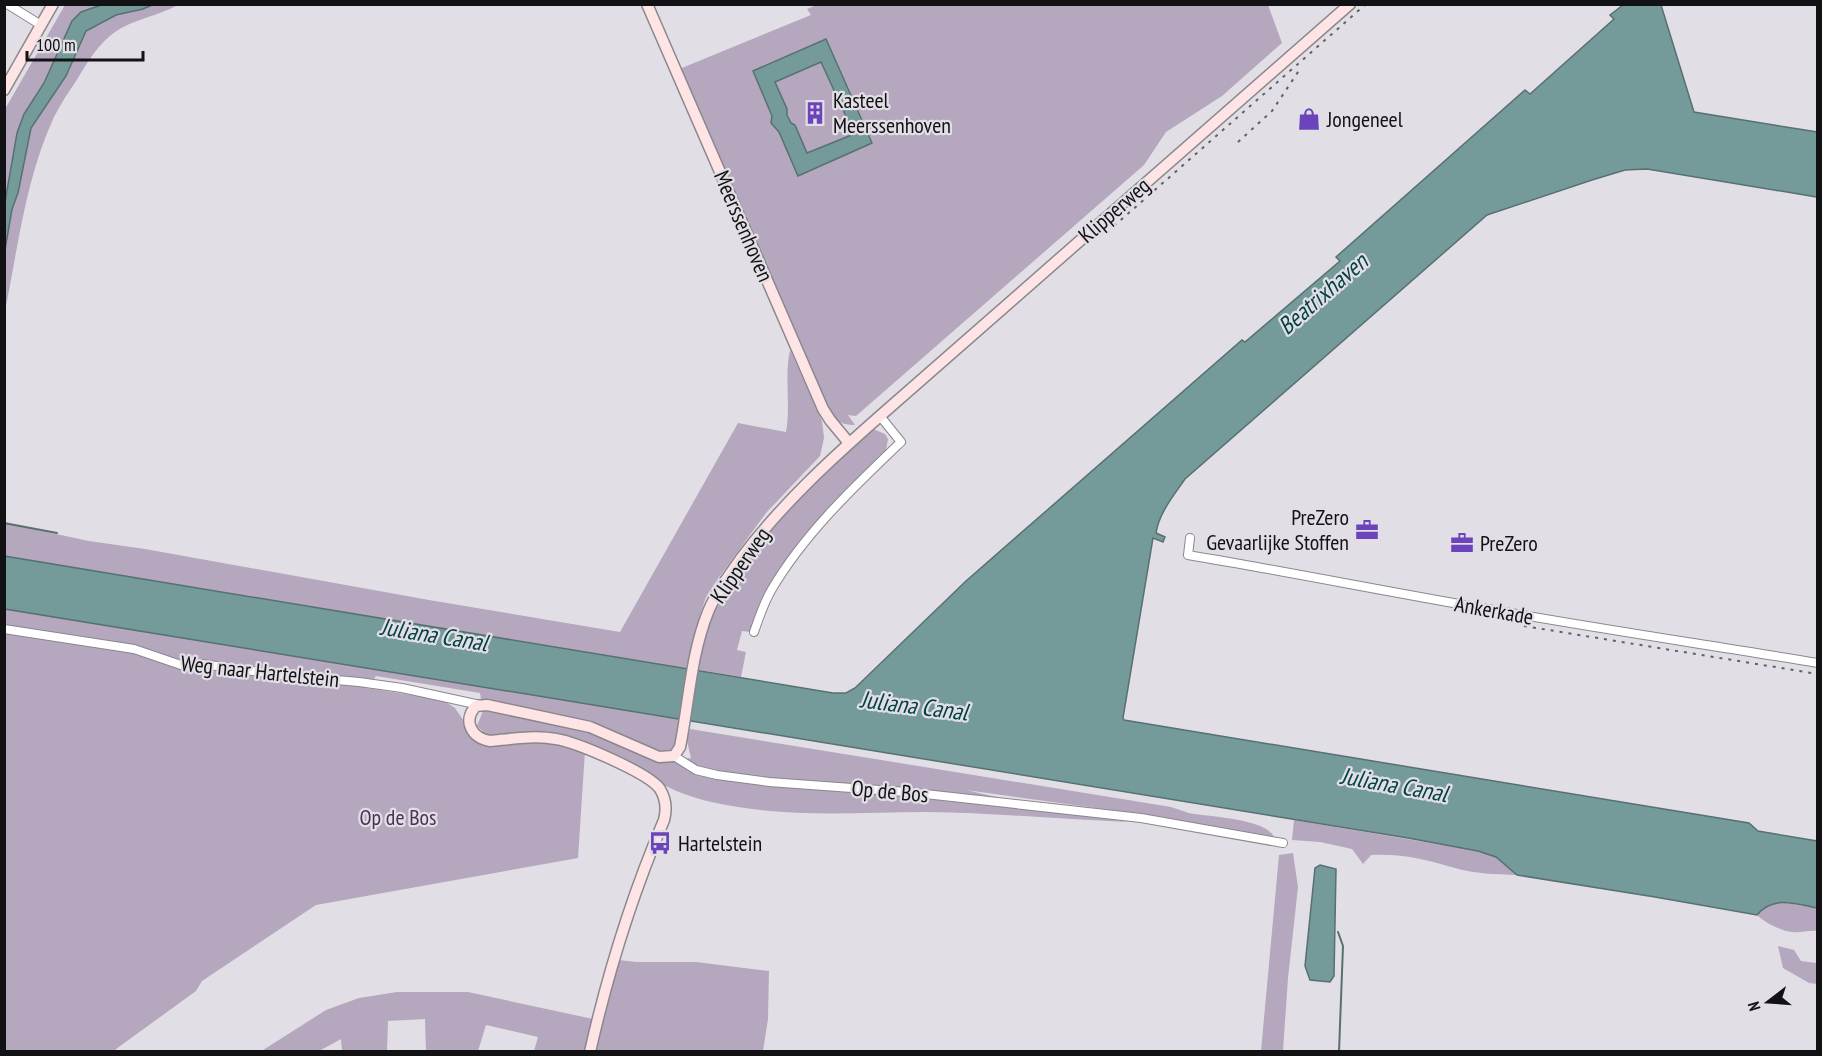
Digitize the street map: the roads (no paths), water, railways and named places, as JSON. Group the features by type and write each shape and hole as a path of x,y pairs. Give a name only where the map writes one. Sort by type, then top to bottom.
{"street":[{"path":"7,4 41,25"},
{"path":"4,90 53,4"},
{"name":"Meerssenhoven","path":"647,4 823,409 849,443"},
{"name":"Klipperweg","path":"674,756 680,747 699,638 709,610 733,571 782,508 849,443 1350,4"},
{"name":"Klipperweg","path":"754,632 770,592 788,563 846,494 902,442 880,416"},
{"name":"Ankerkade","path":"1190,538 1188,555 1317,576 1514,614 1818,663"},
{"name":"Weg naar Hartelstein","path":"4,629 134,649 181,665 202,664 281,675 359,682 402,688 480,705"},
{"path":"480,705 476,706 469,717 472,731 482,740 552,738 568,741 596,752 646,778 660,790 666,803 667,812 623,927 590,1052"},
{"name":"Op de Bos","path":"480,705 590,727 659,757 674,756 696,770 717,775 769,782 907,792 1141,818 1283,843"}],"water":[{"path":"101,5 152,5 116,15 86,31 66,76 31,128 5,250 5,202 17,133 24,114 44,83 72,21 81,12"},
{"path":"1623,5 1661,5 1694,112 1817,132 1817,197 1647,169 1625,170 1487,215 1185,479 1160,518 1156,533 1165,537 1163,542 1153,538 1123,718 1124,720 1749,823 1758,831 1817,841 1817,908 1793,903 1777,903 1763,909 1757,915 1517,875 1496,857 1478,851 1408,838 5,609 4,556 833,693 846,693 855,688 966,581 1242,340 1245,342 1340,261 1336,257 1525,90 1530,94 1614,19 1610,15"},
{"path":"826,39 872,143 798,176 779,132 771,123 772,116 753,71","holes":["821,62 854,134 807,153 795,125 791,123 787,115 787,109 775,82"]},
{"path":"1320,865 1336,869 1334,976 1330,982 1310,980 1305,966 1315,868"}],"waterway":[{"path":"4,523 57,533"},
{"path":"1338,932 1343,946 1339,1052"}],"railway":[{"path":"1114,226 1366,4"},
{"path":"1238,142 1272,111 1300,69"},
{"path":"1524,626 1818,674"}],"place":[{"name":"Kasteel Meerssenhoven","path":"815,113"},
{"name":"Jongeneel","path":"1309,119"},
{"name":"PreZero Gevaarlijke Stoffen","path":"1367,530"},
{"name":"PreZero","path":"1462,543"},
{"name":"Hartelstein","path":"660,843"}],"water label":[{"name":"Beatrixhaven","path":"1323,294"},
{"name":"Juliana Canal","path":"434,635"},
{"name":"Juliana Canal","path":"914,706"},
{"name":"Juliana Canal","path":"1394,785"}]}
